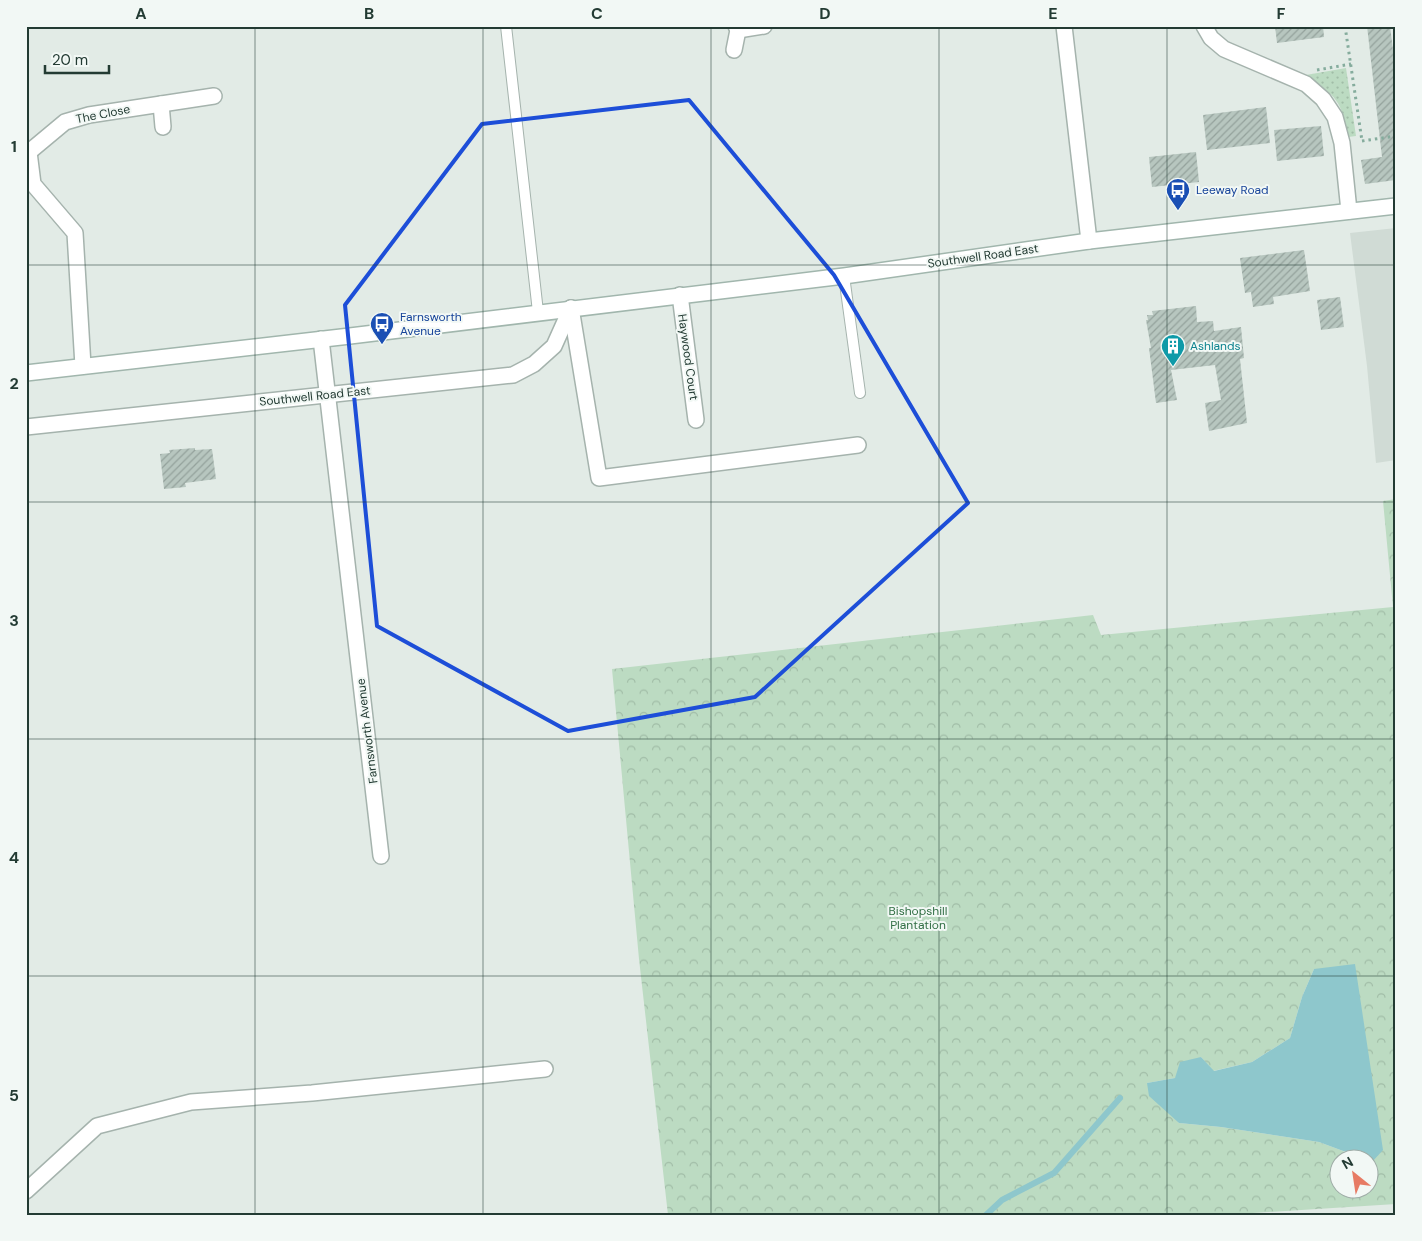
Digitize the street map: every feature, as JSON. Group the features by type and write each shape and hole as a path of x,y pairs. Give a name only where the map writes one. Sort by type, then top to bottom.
{"street":[{"path":"734,50 737,28 764,26"},
{"path":"1064,26 1089,241"},
{"path":"1204,26 1211,38 1224,49 1306,84 1323,99 1335,117 1342,143 1349,211"},
{"name":"The Close","path":"27,152 65,122 89,115 214,96"},
{"path":"160,104 163,127"},
{"path":"27,152 33,184 75,234 83,366"},
{"name":"Southwell Road East","path":"26,373 844,276 1089,241 1396,206"},
{"name":"Haywood Court","path":"680,295 696,420"},
{"name":"Southwell Road East","path":"26,427 513,374 534,364 554,346 571,308"},
{"path":"571,308 599,478 858,445"},
{"name":"Farnsworth Avenue","path":"321,339 381,856"},
{"path":"26,1191 97,1126 191,1102 312,1093 545,1069"}],"lane":[{"path":"506,26 538,312"},
{"path":"844,276 860,393"}],"path":[{"path":"1345,26 1362,141"},
{"path":"1342,143 1396,136"}],"highlighted area":[{"path":"689,100 834,275 968,503 755,697 568,731 377,626 345,305 482,124"}],"shaded area":[{"path":"1396,228 1396,460 1376,463 1367,366 1350,233"}],"green space":[{"path":"1346,68 1356,136 1348,137 1343,115 1336,100 1324,88 1306,75"},
{"name":"Bishopshill Plantation","path":"1396,499 1396,1204 1222,1215 668,1215 639,959 612,669 1093,615 1101,635 1393,607 1383,501","holes":["1314,969 1368,1148 1380,1148 1380,1198 1330,1198 1330,1148 1335,1148 1319,1142 1221,1127 1179,1123 1147,1083 1175,1078 1201,1057 1213,1071 1252,1062 1290,1038 1302,997"]}],"water":[{"path":"1355,964 1383,1150 1380,1153 1380,1148 1335,1148 1319,1142 1221,1127 1179,1123 1149,1096 1147,1083 1175,1078 1180,1062 1201,1057 1214,1071 1252,1062 1290,1038 1302,997 1314,969"}],"building":[{"path":"1275,26 1323,26 1324,37 1277,43"},
{"path":"1367,26 1390,26 1396,74 1396,180 1365,184 1361,160 1382,157"},
{"path":"1266,107 1270,143 1207,150 1203,115"},
{"path":"1321,126 1324,156 1277,161 1274,130"},
{"path":"1196,152 1199,182 1152,187 1149,157"},
{"path":"1304,250 1310,291 1273,297 1274,304 1253,307 1251,292 1245,293 1240,258"},
{"path":"1340,297 1344,327 1321,330 1317,300"},
{"name":"Ashlands","path":"1196,306 1197,322 1213,321 1214,331 1241,327 1244,358 1240,359 1247,423 1209,431 1205,403 1221,400 1215,365 1171,370 1177,400 1156,403 1149,348 1151,348 1146,320 1148,320 1147,315 1153,315 1152,311"},
{"path":"195,448 195,450 212,449 216,479 185,483 186,487 164,489 160,454 170,453 169,450"}],"waterway":[{"path":"986,1215 1002,1200 1054,1173 1120,1098"}],"place":[{"name":"Leeway Road","path":"1178,211"},
{"name":"Farnsworth Avenue","path":"382,345"},
{"name":"Ashlands","path":"1173,367"}]}
